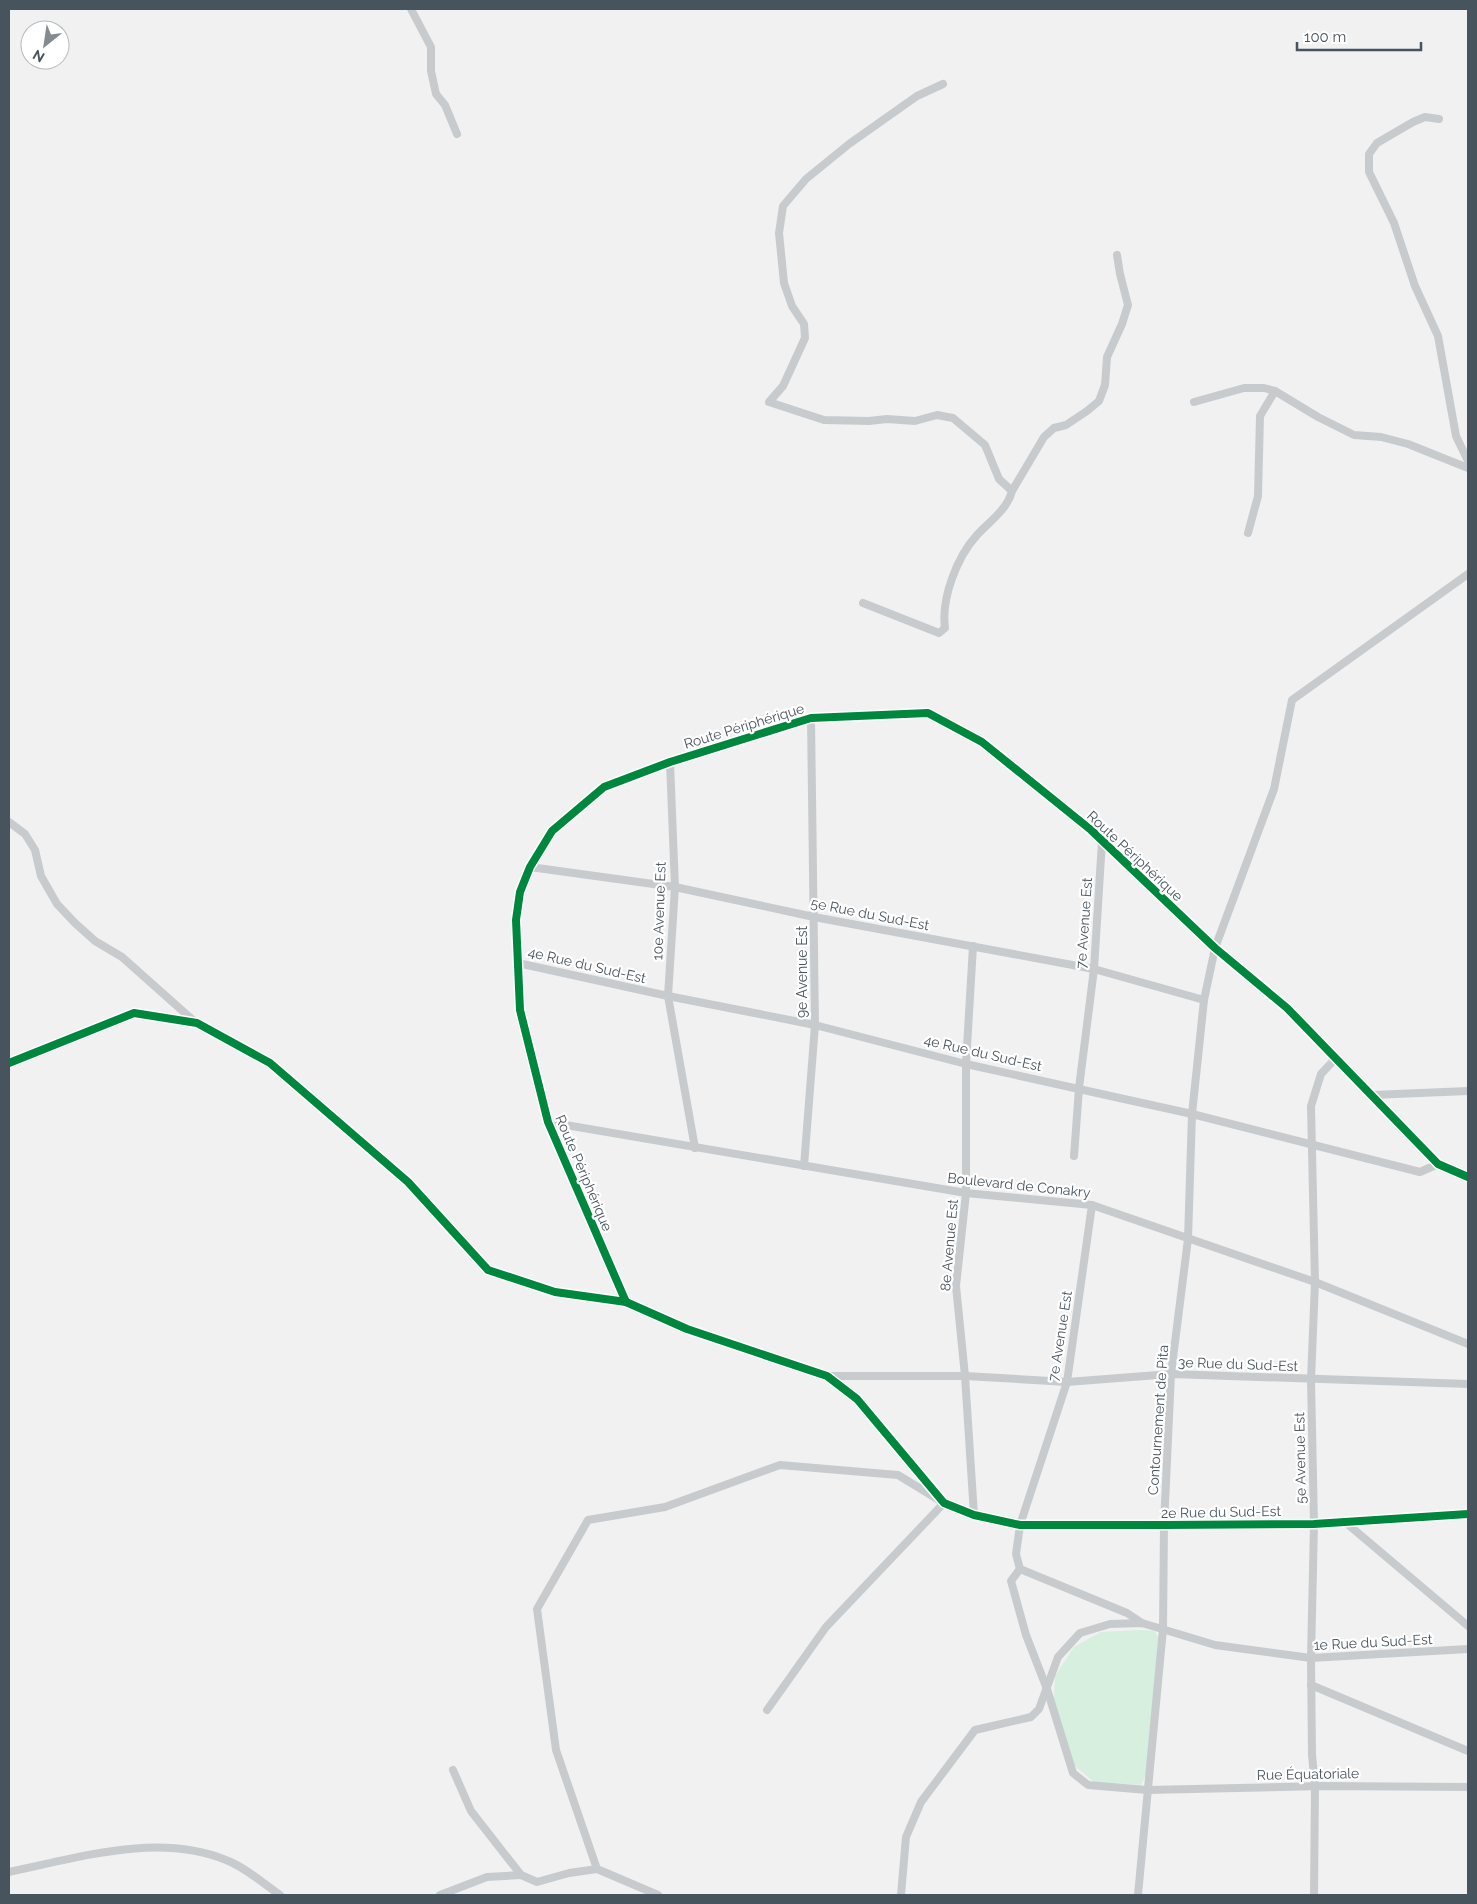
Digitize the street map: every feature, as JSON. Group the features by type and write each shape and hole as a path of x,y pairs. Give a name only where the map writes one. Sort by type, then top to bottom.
{"street":[{"path":"411,9 431,47 431,71 436,94 445,104 458,134"},
{"path":"943,84 917,96 848,144 806,178 784,206 779,233 784,282 792,306 804,324 805,338 783,386 769,402 799,414 824,420 869,421 887,419 915,421 937,415 953,418 985,445 999,479 1012,491"},
{"path":"1439,119 1425,118 1413,122 1377,143 1369,154 1369,172 1394,223 1415,286 1438,336 1456,436 1468,461"},
{"path":"863,602 939,633 944,628 943,616 958,566 976,536 998,515 1010,498 1012,491 1044,436 1054,428 1066,425 1088,411 1099,401 1105,385 1106,357 1122,324 1128,305 1117,255"},
{"path":"1194,402 1244,388 1264,388 1275,391 1318,418 1354,435 1381,437 1408,444 1468,468"},
{"path":"1248,533 1258,496 1260,416 1275,391"},
{"name":"Contournement de Pita","path":"1138,1895 1164,1630 1164,1525 1171,1374 1188,1239 1192,1114 1204,1000 1215,948 1274,789 1292,700 1468,574"},
{"name":"Route Périphérique","path":"626,1302 548,1122 520,1010 518,963 520,892 530,867 552,831 604,787 670,762 812,718 928,713 982,742 1102,841 1215,948 1287,1008 1438,1164 1468,1178"},
{"name":"9e Avenue Est","path":"804,1166 815,1025 812,718"},
{"name":"10e Avenue Est","path":"670,762 675,887 668,996 695,1148"},
{"path":"9,822 25,834 35,850 41,876 57,904 75,923 95,941 122,958 197,1023 270,1063 408,1182 488,1270 555,1292 626,1302 687,1329 827,1376 857,1399 944,1503"},
{"name":"7e Avenue Est","path":"1074,1156 1094,969 1102,841"},
{"name":"5e Rue du Sud-Est","path":"530,867 675,887 814,916 1094,969 1204,1000"},
{"name":"8e Avenue Est","path":"973,946 966,1064 966,1193 956,1286 965,1376 974,1516"},
{"name":"4e Rue du Sud-Est","path":"518,963 668,996 815,1025 966,1064 1192,1114 1420,1172 1438,1164"},
{"path":"9,1063 134,1013 197,1023"},
{"name":"5e Avenue Est","path":"1314,1895 1315,1786 1312,1755 1310,1658 1314,1524 1311,1380 1315,1282 1311,1106 1321,1074 1336,1058"},
{"path":"1372,1095 1468,1090"},
{"name":"Boulevard de Conakry","path":"548,1122 966,1193 1092,1205 1315,1282 1468,1344"},
{"name":"7e Avenue Est","path":"1020,1569 1016,1554 1020,1525 1067,1382 1092,1205"},
{"name":"3e Rue du Sud-Est","path":"827,1376 965,1376 1067,1382 1171,1374 1468,1384"},
{"path":"597,1869 556,1750 537,1609 588,1520 665,1507 780,1465 898,1475 944,1503"},
{"path":"767,1710 826,1627 944,1503"},
{"name":"2e Rue du Sud-Est","path":"944,1503 974,1516 1020,1525 1314,1524 1468,1514"},
{"path":"1345,1522 1468,1626"},
{"path":"1020,1569 1127,1613 1142,1623"},
{"name":"Rue Équatoriale","path":"1020,1569 1011,1581 1026,1635 1047,1689 1073,1773 1088,1784 1147,1790 1315,1786 1468,1787"},
{"name":"1e Rue du Sud-Est","path":"901,1895 906,1837 922,1802 975,1730 1032,1717 1039,1709 1058,1657 1080,1633 1110,1624 1142,1623 1215,1645 1310,1658 1468,1649"},
{"path":"1311,1684 1468,1751"},
{"path":"453,1770 471,1811 521,1875"},
{"path":"9,1872 111,1852 171,1846 227,1860 280,1895"},
{"path":"440,1895 487,1877 521,1875 537,1882 569,1873 597,1869 658,1895"}],"green space":[{"path":"1154,1631 1159,1638 1146,1774 1141,1785 1094,1782 1074,1765 1054,1700 1055,1676 1074,1647 1101,1632"}],"cycle path":[{"path":"626,1302 548,1122 520,1010 516,920 520,892 530,867 552,831 604,787 670,762 811,718 928,713 982,742 1091,830 1215,948 1287,1008 1438,1164 1468,1177"},
{"path":"9,1063 134,1013 197,1023 270,1063 408,1182 488,1270 555,1292 626,1302 687,1329 827,1376 857,1399 944,1503 974,1515 1020,1525 1164,1525 1314,1524 1468,1514"}]}
